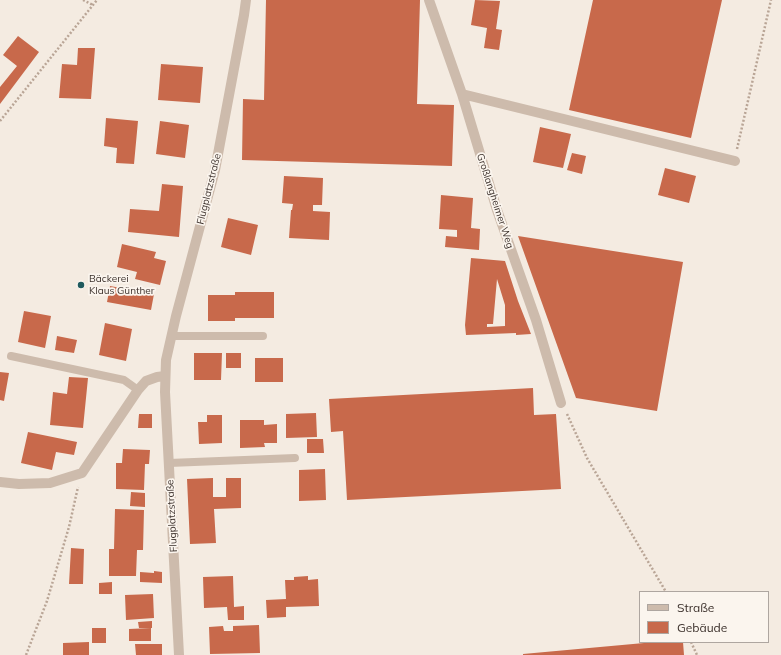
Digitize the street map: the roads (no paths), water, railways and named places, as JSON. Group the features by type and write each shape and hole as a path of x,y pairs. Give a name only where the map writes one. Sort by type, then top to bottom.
{"street":[{"name":"Flugplatzstraße","path":"180,655 169,463 165,376 166,360 215,170 246,0"},
{"name":"Großlangheimer Weg","path":"429,0 462,94 496,210 536,320 561,402"},
{"path":"462,94 735,161"},
{"path":"0,482 20,484 50,483 82,473 138,390 146,381 165,376"}],"lane":[{"path":"171,336 263,336"},
{"path":"11,356 124,380 138,390"},
{"path":"169,463 295,458"}],"place":[{"name":"Bäckerei Klaus Günther","path":"81,285"}]}
